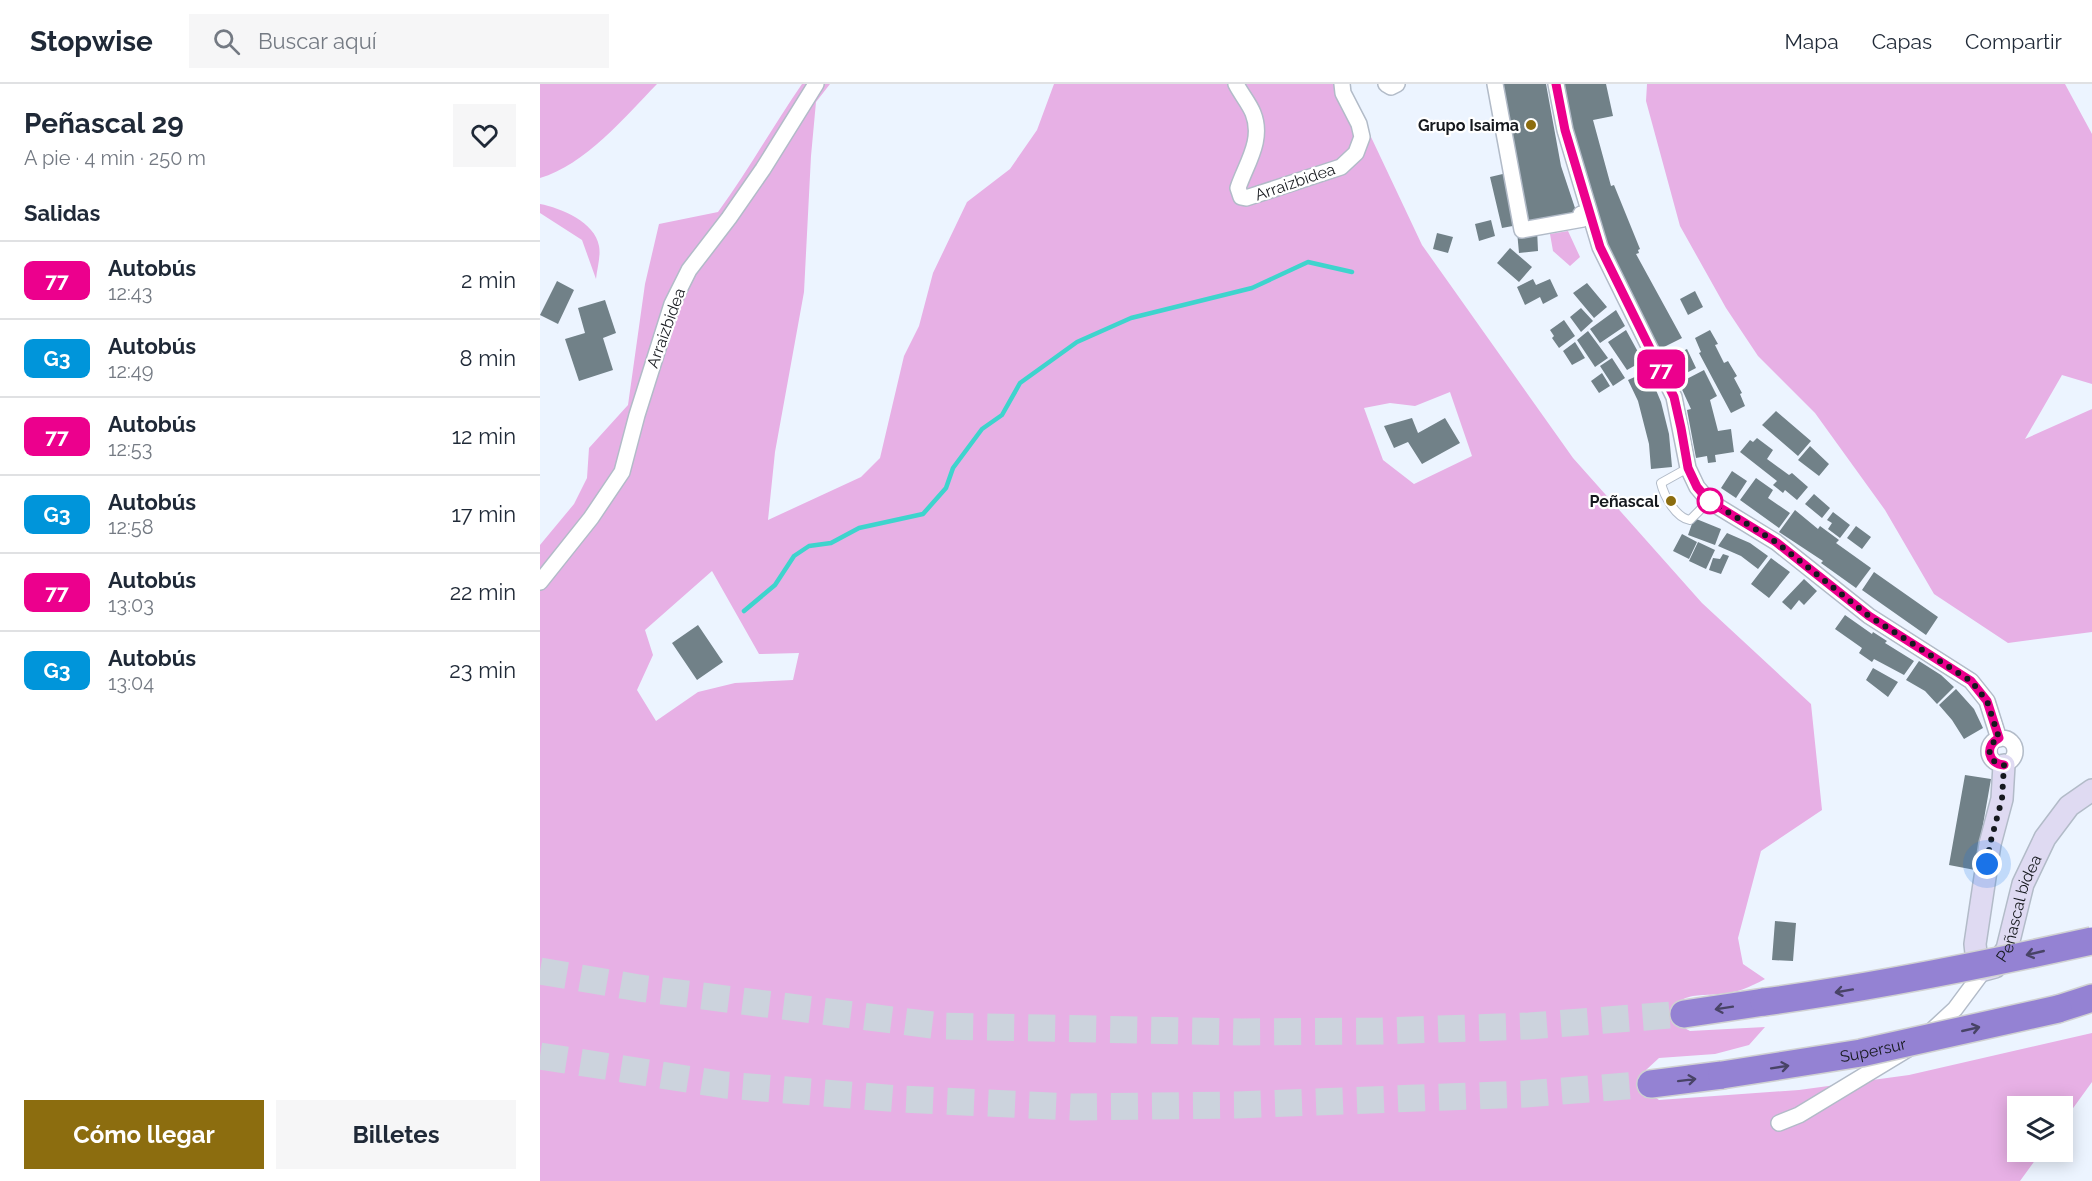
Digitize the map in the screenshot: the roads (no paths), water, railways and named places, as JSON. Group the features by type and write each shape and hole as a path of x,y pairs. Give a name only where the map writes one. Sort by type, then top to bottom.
{"highway":[{"path":"1684,1014 1829,993 1956,971 2092,940"},
{"name":"Supersur","path":"1651,1084 1861,1053 2058,1009 2092,998"},
{"path":"2058,1009 2092,1004"}],"street":[{"name":"Arraizbidea","path":"540,582 591,518 622,472 637,415 672,304 689,270 763,169 816,84"},
{"name":"Arraizbidea","path":"1236,84 1254,114 1257,129 1252,156 1238,188 1241,197 1246,198 1341,167 1356,153 1362,137 1359,124 1342,93 1342,84"},
{"path":"1386,84 1391,87 1397,84"},
{"path":"1495,84 1522,230 1583,219 1581,214 1588,212"},
{"path":"1556,84 1565,130 1588,212 1608,266 1674,397 1688,468 1697,487 1709,501 1776,542 1869,616 1971,681 1987,701 1999,738 1992,743 1990,756 1996,763 2004,765"},
{"name":"Peñascal bidea","path":"2004,765 2002,799 1990,844 1975,944 1977,962 1984,970 1995,967 2007,949 2023,884 2052,827 2069,806 2092,790"},
{"path":"1779,1124 1799,1115 1902,1054 1930,1033 1955,1009 1984,970"}],"lane":[{"path":"1688,468 1661,483 1675,510 1683,518 1690,520 1709,501"}],"waterway":[{"path":"744,611 775,585 794,556 809,546 831,543 859,528 923,514 946,488 953,468 982,429 1002,415 1020,383 1077,342 1131,318 1252,288 1308,262 1352,272"}],"tunnel":[{"path":"540,971 639,988 940,1026 1241,1032 1381,1031 1529,1026 1684,1014"},
{"path":"540,1056 725,1085 900,1099 1073,1107 1237,1105 1525,1094 1651,1084"}],"place":[{"name":"Grupo Isaima","path":"1531,125"},
{"name":"Peñascal","path":"1671,501"}]}
